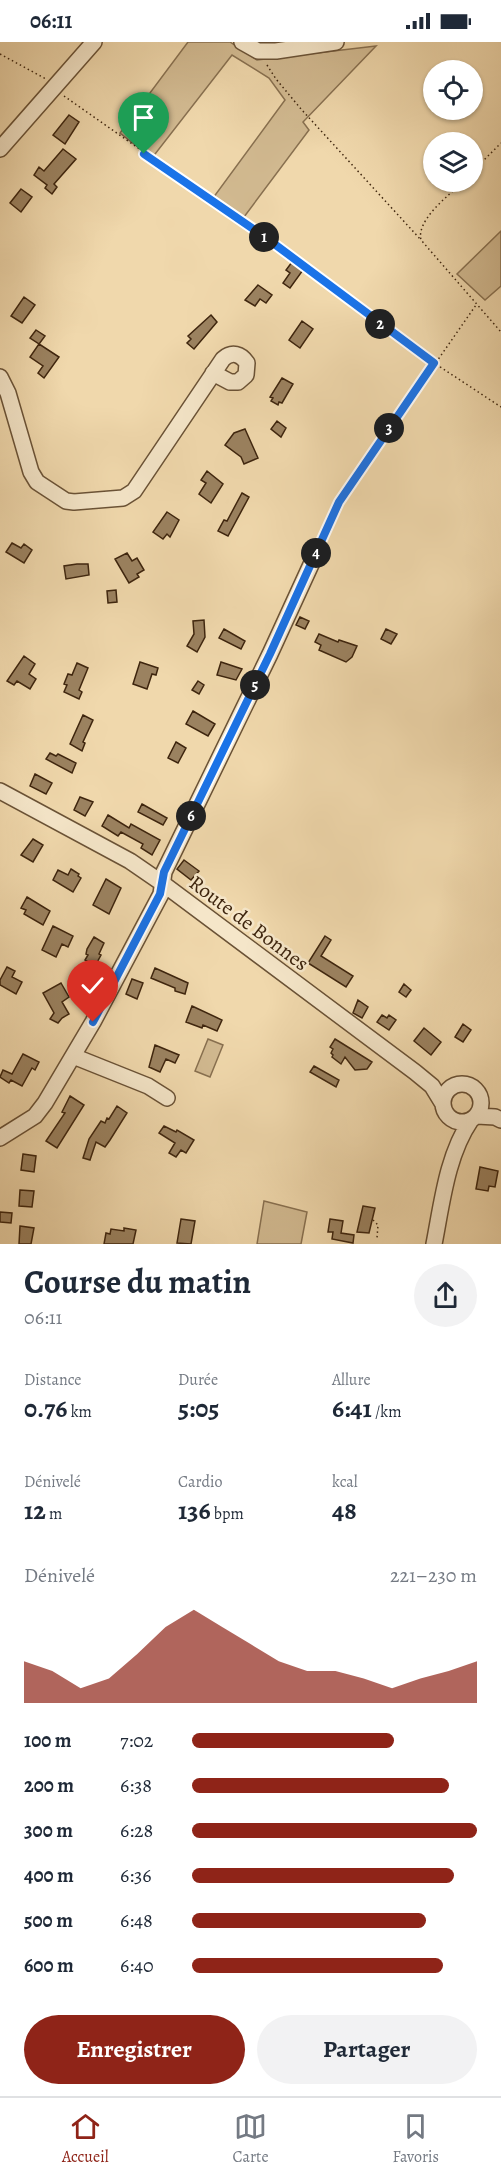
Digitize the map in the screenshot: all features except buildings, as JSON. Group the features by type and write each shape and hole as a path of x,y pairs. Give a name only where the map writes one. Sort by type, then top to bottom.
{"street":[{"path":"0,149 94,42"},
{"path":"242,42 258,51 276,51 336,42"},
{"path":"0,377 8,393 33,478 66,501 74,502 123,498 134,491 213,373"},
{"path":"0,1138 35,1116 93,1022 160,894 164,872 314,558"},
{"name":"Route de Bonnes","path":"2,797 130,861 162,883 416,1072 432,1086 443,1104"},
{"path":"73,1056 148,1086 167,1098"},
{"path":"432,1086 469,1085 480,1095 459,1138 443,1196 434,1244"},
{"path":"454,1086 447,1092 443,1104 450,1118 472,1115 498,1119"}],"path":[{"path":"258,51 276,79 301,109 421,240 501,332"},
{"path":"0,54 56,84 64,97 265,237 434,363 501,406"},
{"path":"483,161 501,143"},
{"path":"421,240 419,233 423,222 453,192"},
{"path":"314,558 339,502 476,305"},
{"path":"373,1220 378,1225 376,1238"}],"shaded area":[{"path":"188,42 230,42 257,60 376,46 303,122 309,130 244,217 213,198 285,100 269,78 232,55 152,158 120,133"},
{"path":"501,231 501,286 485,300 457,274"},
{"path":"208,1039 223,1045 210,1077 195,1071"},
{"path":"264,1201 307,1212 301,1244 257,1244"}],"route":[{"path":"93,1022 160,894 164,872 270,654 339,502 434,363 265,237 144,154"}]}
